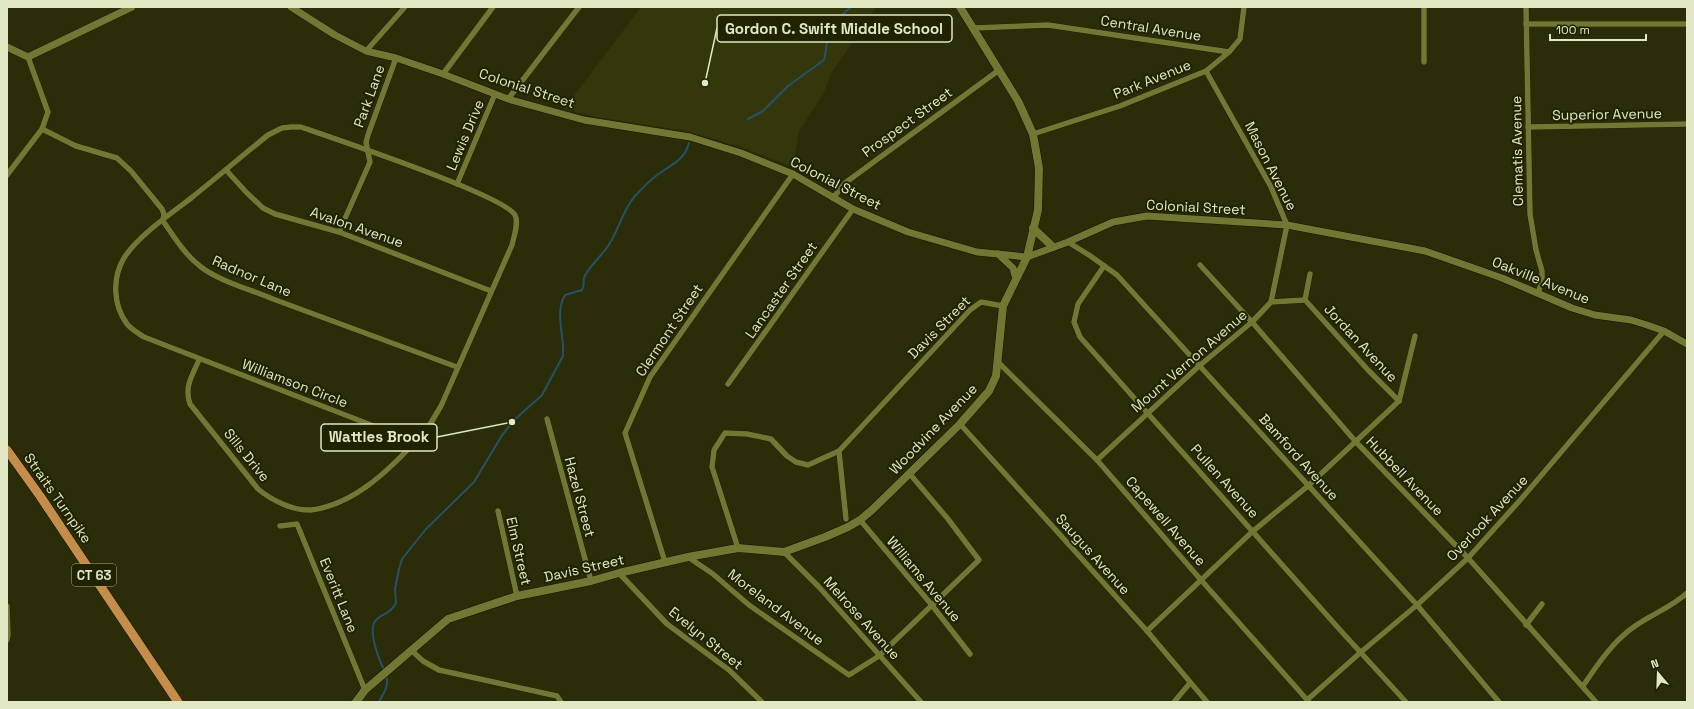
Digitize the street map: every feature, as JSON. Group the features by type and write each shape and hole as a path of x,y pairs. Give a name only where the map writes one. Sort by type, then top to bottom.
{"main road":[{"path":"960,7 1018,101 1033,134 1039,168 1038,210 1027,257 1003,306"},
{"path":"1033,228 1053,248"},
{"name":"Woodvine Avenue","path":"847,523 860,520 960,424 989,391 996,376 1003,306"},
{"name":"Straits Turnpike","path":"7,450 40,496 178,702"},
{"name":"Davis Street","path":"356,702 368,688 448,619 517,596 591,581 688,557 738,548 784,552 826,537 847,523"}],"street":[{"path":"28,57 132,7"},
{"name":"Colonial Street","path":"291,7 335,35 366,51 396,58 508,99 584,120 690,137 741,153 793,174 853,209 908,232 977,252 1027,257 1068,242 1113,222 1147,216 1288,225 1385,243"},
{"path":"366,51 405,7"},
{"path":"443,74 494,7"},
{"path":"508,99 579,7"},
{"path":"1243,8 1250,7"},
{"path":"1424,7 1424,62"},
{"name":"Clematis Avenue","path":"1526,7 1530,214 1536,250 1542,271 1542,281 1538,293"},
{"name":"Park Avenue","path":"1033,134 1120,106 1206,70 1229,52 1240,39 1243,8"},
{"path":"1526,24 1687,24"},
{"name":"Central Avenue","path":"973,28 1048,25 1229,52"},
{"path":"7,48 28,57 48,112 42,129 7,175"},
{"name":"Park Lane","path":"339,232 370,162 366,142 396,58"},
{"name":"Prospect Street","path":"833,198 845,183 999,70"},
{"name":"Mason Avenue","path":"1206,70 1271,187 1288,225 1271,302"},
{"name":"Lewis Drive","path":"457,184 495,94"},
{"name":"Superior Avenue","path":"1528,127 1687,124"},
{"name":"Williamson Circle","path":"291,126 302,127 457,184 497,201 511,210 516,216 516,230 512,245 441,406 429,426 415,442 199,360 144,337 128,324 119,308 115,294 116,282 124,258 132,248 163,221 226,170 268,135 282,128 291,126"},
{"name":"Radnor Lane","path":"42,129 76,146 117,158 131,171 162,209 164,214 163,221 188,255 201,268 223,279 458,367"},
{"name":"Avalon Avenue","path":"226,170 263,208 275,214 339,232 492,290"},
{"name":"Clermont Street","path":"665,562 625,433 650,376 793,174"},
{"name":"Lancaster Street","path":"728,384 853,209"},
{"name":"Bamford Avenue","path":"1068,242 1117,275 1417,605 1499,702"},
{"name":"Oakville Avenue","path":"1385,243 1432,253 1502,278 1572,308 1595,315 1631,320 1664,331 1687,344"},
{"path":"998,254 1013,268 1016,279"},
{"name":"Hubbell Avenue","path":"1200,265 1252,322 1356,442 1468,558 1515,610 1526,626 1583,686 1596,702"},
{"name":"Pullen Avenue","path":"1104,266 1078,304 1074,322 1080,337 1336,626 1406,702"},
{"path":"1271,302 1306,300 1310,274"},
{"name":"Jordan Avenue","path":"1306,300 1368,370 1399,401"},
{"name":"Davis Street","path":"738,548 712,467 714,450 725,433 747,434 771,439 787,456 796,462 808,466 839,450 970,310 981,302 1003,306"},
{"name":"Mount Vernon Avenue","path":"1097,460 1199,366 1252,322 1271,302"},
{"name":"Overlook Avenue","path":"1308,701 1361,652 1417,605 1468,558 1522,498 1664,331"},
{"path":"1147,631 1253,531 1308,485 1399,401 1415,336"},
{"name":"Sills Drive","path":"199,360 187,388 187,395 190,404 258,489 268,497 282,503 296,508 311,510 331,505 347,498 368,486 400,458 415,442"},
{"name":"Capewell Avenue","path":"998,362 1097,460 1308,701"},
{"name":"Hazel Street","path":"547,419 591,581"},
{"name":"Saugus Avenue","path":"960,424 1147,631 1207,702"},
{"path":"839,450 847,523"},
{"path":"879,656 979,560 948,519 909,473"},
{"name":"Elm Street","path":"498,510 517,596"},
{"name":"Williams Avenue","path":"860,520 932,604 970,654"},
{"name":"Everitt Lane","path":"280,526 297,524 368,688"},
{"name":"Melrose Avenue","path":"784,552 819,587 921,702"},
{"name":"Moreland Avenue","path":"688,557 713,574 749,605 849,675 879,656"},
{"name":"Evelyn Street","path":"619,573 667,624 729,670 762,702"},
{"path":"1583,686 1622,637 1635,626 1678,601 1687,593"},
{"path":"1526,626 1542,604"},
{"path":"7,606 7,640"},
{"path":"411,650 423,661 439,670 557,696 561,702"},
{"path":"1174,702 1190,683"}],"shaded area":[{"path":"641,7 876,7 831,74 824,93 799,131 793,167 741,147 687,131 596,117 564,109"}],"waterway":[{"path":"748,119 763,111 788,86 824,60 828,36 833,26 851,7"},
{"path":"384,670 374,644 373,629 374,623 377,619 394,607 396,603 395,589 402,559 426,529 474,482 501,437 512,422 542,395 563,356 560,310 565,295 582,290 585,275 604,252 614,236 630,202 650,181 674,164 685,153 689,143"},
{"path":"379,702 387,686 386,676"}],"place":[{"name":"Gordon C. Swift Middle School","path":"705,83"},
{"name":"Wattles Brook","path":"512,422"}]}
